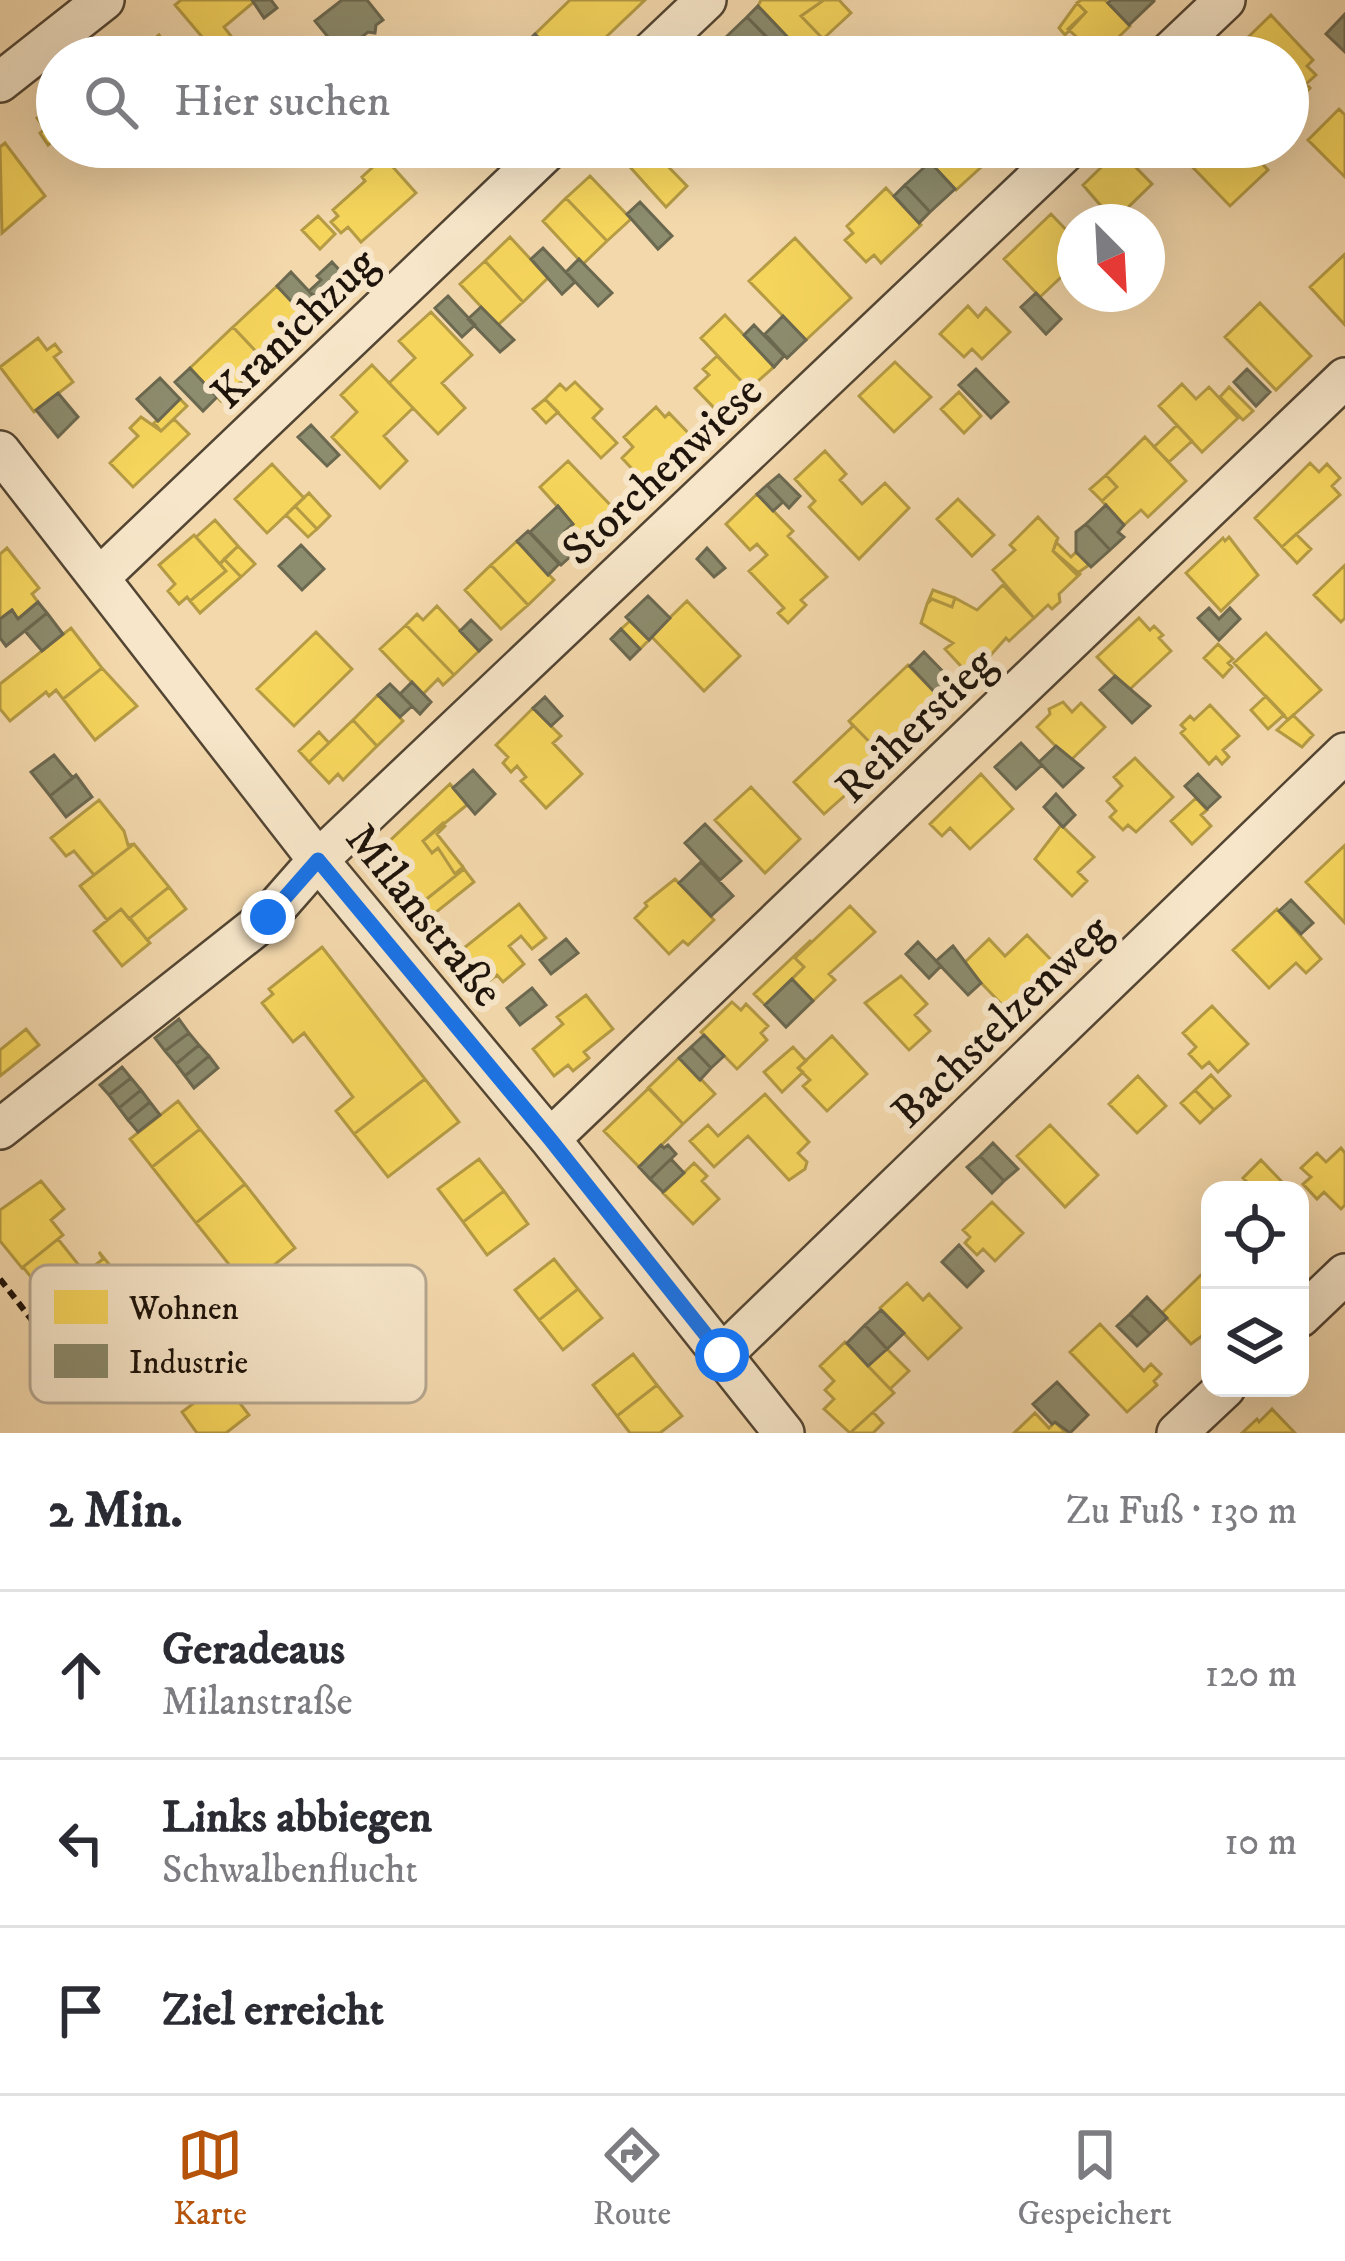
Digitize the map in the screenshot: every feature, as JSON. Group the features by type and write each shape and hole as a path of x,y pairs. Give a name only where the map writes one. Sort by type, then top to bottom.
{"street":[{"path":"58,36 104,0"},
{"path":"668,36 706,0"},
{"path":"1187,36 1225,0"},
{"path":"0,82 36,54"},
{"name":"Kranichzug","path":"101,576 529,168"},
{"name":"Storchenwiese","path":"0,1130 268,917 318,860 1048,168"},
{"name":"Reiherstieg","path":"550,1139 1345,378"},
{"name":"Milanstraße","path":"0,451 318,860 550,1139 784,1433"},
{"name":"Bachstelzenweg","path":"722,1355 1345,753"},
{"path":"1309,1308 1345,1274"},
{"path":"1177,1433 1215,1397"}],"path":[{"path":"0,1279 30,1318"}],"building: Wohnen":[{"path":"181,0 254,2 224,27 231,36 201,36 175,5"},
{"path":"570,0 645,0 607,36 535,34"},
{"path":"761,0 824,0 801,16 820,36 786,36 758,6"},
{"path":"824,0 839,0 851,13 826,36 820,36 801,16"},
{"path":"1105,0 1130,26 1120,36 1076,36 1068,29 1086,12 1077,3"},
{"path":"1077,3 1086,12 1065,35 1059,28"},
{"path":"1271,15 1291,36 1249,36"},
{"path":"1339,109 1345,115 1345,177 1309,141"},
{"path":"5,143 45,196 2,233 0,147"},
{"path":"372,168 394,168 416,193 361,242 348,227 341,233 331,222 338,216 333,210 365,181 362,177"},
{"path":"631,168 670,168 687,186 666,207"},
{"path":"935,168 980,168 956,190"},
{"path":"1100,168 1136,168 1152,184 1131,204 1099,204 1083,185"},
{"path":"1193,168 1266,168 1230,206"},
{"path":"590,176 631,219 607,241 566,198"},
{"path":"886,188 921,225 881,263 874,255 866,262 845,240 853,233 847,226"},
{"path":"566,198 607,241 583,264 543,221"},
{"path":"1051,214 1057,220 1057,281 1040,297 1004,259"},
{"path":"318,216 335,234 320,249 302,230"},
{"path":"510,237 548,278 523,302 485,261"},
{"path":"795,238 851,298 806,340 749,281"},
{"path":"1345,254 1345,325 1310,287"},
{"path":"485,261 523,302 498,325 460,284"},
{"path":"277,286 308,319 264,360 233,327"},
{"path":"1260,303 1311,356 1276,390 1225,337"},
{"path":"968,306 978,317 986,308 1010,332 982,359 972,349 964,357 940,334"},
{"path":"431,312 472,355 442,383 465,408 438,434 389,383 415,358 399,341"},
{"path":"725,315 774,367 749,389 701,338"},
{"path":"233,327 264,360 221,401 190,368"},
{"path":"38,338 47,350 55,344 61,352 54,357 73,382 34,412 0,367"},
{"path":"717,356 749,389 722,416 695,388 709,375 703,369"},
{"path":"895,362 931,397 894,432 859,396"},
{"path":"372,365 413,408 384,436 407,461 380,488 332,437 357,412 341,395"},
{"path":"575,382 602,409 593,418 617,443 601,458 545,399 560,384 566,390"},
{"path":"1182,384 1196,399 1209,387 1238,418 1202,452 1159,406"},
{"path":"1229,387 1253,411 1243,420 1220,397"},
{"path":"959,392 981,416 964,433 941,409"},
{"path":"180,399 187,406 161,431 154,423"},
{"path":"545,399 558,412 546,423 533,409"},
{"path":"656,407 665,417 669,413 695,440 647,485 622,458 633,447 624,437"},
{"path":"141,417 161,431 174,419 189,434 133,487 110,463 138,436 130,428"},
{"path":"1177,425 1192,441 1169,462 1154,447"},
{"path":"1145,437 1186,481 1148,517 1141,510 1124,525 1102,501 1117,487 1106,475"},
{"path":"825,451 846,474 840,480 862,504 885,483 909,508 859,559 809,507 815,501 795,479"},
{"path":"568,461 618,513 589,540 584,535 576,542 565,531 573,524 540,487"},
{"path":"1310,463 1319,472 1327,464 1340,478 1332,486 1340,495 1282,547 1255,518"},
{"path":"272,464 304,498 267,533 235,499"},
{"path":"1106,475 1117,487 1102,501 1090,489"},
{"path":"309,493 330,516 317,529 295,506"},
{"path":"757,494 793,531 788,536 827,577 801,600 806,605 788,623 778,613 784,608 749,571 767,555 757,544 750,550 726,524"},
{"path":"958,499 994,535 972,556 937,519"},
{"path":"295,506 317,529 308,537 286,515"},
{"path":"1038,517 1058,538 1053,551 1080,574 1059,594 1060,602 1052,609 1048,605 1034,618 993,570 1015,550 1010,545"},
{"path":"215,520 238,546 220,564 196,537"},
{"path":"1296,534 1311,549 1297,563 1282,547"},
{"path":"194,535 226,571 190,601 187,597 179,604 168,591 175,584 159,565"},
{"path":"1229,537 1258,575 1221,611 1186,573"},
{"path":"517,541 554,580 528,605 491,565"},
{"path":"1056,542 1071,557 1076,552 1089,565 1076,574 1053,551"},
{"path":"238,546 255,564 241,577 224,559"},
{"path":"7,548 39,588 32,594 38,602 18,619 12,610 0,619 0,554"},
{"path":"224,559 241,577 200,613 190,601 226,571 220,564"},
{"path":"491,565 528,605 501,629 465,590"},
{"path":"1345,565 1345,618 1341,622 1314,595"},
{"path":"1003,585 1034,618 1009,641 1006,638 971,677 945,649 953,643 921,623 927,604 932,599 952,607 955,598 977,610"},
{"path":"933,590 955,598 952,607 932,599 927,604"},
{"path":"687,601 740,656 704,691 651,636"},
{"path":"437,606 479,651 454,675 406,625 417,614 423,620"},
{"path":"1139,618 1163,635 1159,638 1171,651 1129,690 1097,657"},
{"path":"630,621 649,640 640,649 621,629"},
{"path":"406,625 454,675 443,685 438,679 423,694 380,649"},
{"path":"71,628 102,668 63,699 56,690 49,696 46,692 10,721 0,709 0,684"},
{"path":"316,632 352,669 294,726 257,689"},
{"path":"1266,633 1321,690 1288,720 1234,663"},
{"path":"1218,644 1233,659 1223,677 1204,658"},
{"path":"908,665 944,702 914,737 886,759 849,721"},
{"path":"102,668 137,706 95,740 63,699"},
{"path":"378,695 403,721 377,746 353,720"},
{"path":"1266,696 1284,715 1268,729 1251,710"},
{"path":"1063,702 1072,712 1081,703 1105,727 1070,761 1037,727 1050,714 1049,709"},
{"path":"1210,705 1239,736 1223,750 1229,757 1222,764 1216,757 1209,764 1181,733 1185,729 1181,725 1190,716 1194,720"},
{"path":"533,708 561,736 553,743 582,774 546,808 521,781 526,777 517,766 511,772 503,763 508,757 496,745"},
{"path":"1293,715 1313,735 1302,747 1277,730"},
{"path":"353,720 377,746 343,780 338,774 329,783 309,762"},
{"path":"849,721 886,759 824,814 794,782 853,726"},
{"path":"319,732 329,743 309,762 299,751"},
{"path":"1135,758 1173,797 1136,832 1128,825 1123,830 1110,817 1116,811 1107,801 1122,786 1114,777"},
{"path":"981,774 1013,809 970,849 950,828 942,836 930,824"},
{"path":"450,784 468,804 423,841 432,853 438,848 455,874 464,869 422,903 380,850"},
{"path":"751,787 800,839 765,873 715,820"},
{"path":"1196,798 1207,810 1201,815 1211,826 1192,844 1171,821"},
{"path":"99,800 124,831 128,845 134,844 94,875 74,851 66,856 51,838"},
{"path":"443,823 437,834 463,867 455,874 438,848 432,853 423,841"},
{"path":"1061,825 1094,857 1078,872 1087,881 1072,896 1035,859"},
{"path":"134,844 169,887 129,919 121,909 107,920 80,886"},
{"path":"1345,845 1345,923 1306,882"},
{"path":"464,869 474,882 415,929 405,916"},
{"path":"675,879 714,920 688,945 683,941 669,954 635,918 645,903"},
{"path":"169,887 186,909 147,940 130,918"},
{"path":"519,904 546,938 532,949 521,936 509,946 524,964 503,982 497,975 485,984 459,952"},
{"path":"850,906 875,932 829,974 835,980 813,1001 792,979 804,967 795,958"},
{"path":"121,909 150,943 122,966 94,931"},
{"path":"1277,909 1321,959 1306,973 1296,963 1269,988 1233,950"},
{"path":"1027,935 1059,968 1011,1014 963,964 989,939 1005,956"},
{"path":"811,940 795,958 804,967 765,1005 754,994"},
{"path":"322,947 425,1079 354,1134 336,1111 353,1097 304,1033 293,1042 262,1003 273,994 269,989"},
{"path":"901,976 927,1004 915,1015 930,1031 909,1050 865,1003"},
{"path":"586,995 613,1029 584,1052 589,1058 573,1071 568,1065 554,1076 533,1049 563,1024 557,1017"},
{"path":"732,1002 741,1010 746,1004 768,1026 761,1033 767,1040 737,1069 701,1032"},
{"path":"1212,1006 1248,1044 1218,1072 1209,1062 1202,1068 1189,1054 1196,1047 1183,1033"},
{"path":"26,1029 39,1045 0,1076 0,1050"},
{"path":"832,1036 867,1074 827,1111 803,1086 810,1080 798,1068"},
{"path":"793,1047 806,1061 798,1068 803,1072 782,1092 764,1072"},
{"path":"680,1057 715,1094 683,1124 648,1088"},
{"path":"1211,1075 1230,1096 1214,1110 1195,1090"},
{"path":"1138,1076 1166,1106 1137,1133 1109,1104"},
{"path":"425,1079 459,1122 388,1177 354,1134"},
{"path":"649,1088 683,1124 639,1167 604,1131"},
{"path":"1195,1090 1214,1110 1200,1123 1181,1103"},
{"path":"765,1094 809,1142 798,1153 807,1162 805,1169 789,1180 748,1136 714,1167 690,1141 708,1125 718,1136"},
{"path":"178,1101 200,1129 152,1167 130,1139"},
{"path":"1050,1125 1098,1175 1065,1207 1017,1156"},
{"path":"200,1129 245,1184 196,1223 152,1167"},
{"path":"1341,1148 1345,1153 1345,1205 1341,1209 1324,1192 1317,1199 1306,1181 1311,1177 1301,1168 1317,1153 1326,1162"},
{"path":"479,1159 504,1191 463,1222 438,1189"},
{"path":"1261,1160 1281,1181 1246,1181 1243,1178"},
{"path":"694,1163 707,1176 702,1181 719,1199 693,1224 663,1193"},
{"path":"41,1181 64,1209 51,1220 63,1235 22,1268 0,1241 0,1210"},
{"path":"245,1184 295,1248 274,1265 229,1265 196,1223"},
{"path":"504,1191 528,1224 487,1255 463,1222"},
{"path":"992,1202 1023,1233 995,1261 983,1249 977,1255 965,1243 970,1237 963,1230"},
{"path":"58,1239 79,1265 30,1265 30,1276 23,1267"},
{"path":"554,1259 578,1289 539,1320 515,1290"},
{"path":"1201,1275 1201,1337 1191,1344 1162,1313"},
{"path":"907,1283 923,1300 929,1294 961,1328 928,1359 880,1308"},
{"path":"578,1289 602,1318 563,1350 539,1320"},
{"path":"1100,1324 1144,1371 1151,1364 1161,1374 1154,1381 1157,1385 1127,1412 1070,1352"},
{"path":"845,1342 894,1393 850,1433 824,1409 834,1399 825,1390 834,1381 820,1366"},
{"path":"887,1349 909,1371 890,1389 868,1366"},
{"path":"633,1354 657,1385 617,1416 593,1385"},
{"path":"657,1385 682,1416 660,1433 630,1433 617,1416"},
{"path":"194,1403 240,1403 249,1415 226,1433 197,1433 182,1412"},
{"path":"1272,1409 1295,1433 1242,1433 1257,1419 1259,1422"},
{"path":"873,1412 883,1423 873,1433 850,1433"},
{"path":"1035,1413 1049,1428 1055,1422 1066,1433 1014,1433"}],"building: Industrie":[{"path":"252,0 271,0 277,8 264,18"},
{"path":"342,0 367,0 383,20 375,33 363,36 327,36 315,21"},
{"path":"1154,1 1129,25 1108,3"},
{"path":"758,6 787,36 766,36 747,17"},
{"path":"1345,14 1345,52 1326,34"},
{"path":"747,17 765,36 727,36"},
{"path":"923,168 936,168 955,189 930,212 905,185"},
{"path":"905,185 930,212 919,223 894,196"},
{"path":"640,202 672,236 658,249 627,214"},
{"path":"543,248 575,282 562,294 531,259"},
{"path":"579,259 612,293 598,306 566,272"},
{"path":"332,262 355,287 329,311 309,291"},
{"path":"291,272 319,302 304,315 277,286"},
{"path":"1036,293 1061,319 1046,334 1021,307"},
{"path":"448,296 475,325 462,337 435,308"},
{"path":"481,307 514,340 500,352 468,319"},
{"path":"783,316 806,340 787,358 765,334"},
{"path":"754,325 784,356 774,367 744,335"},
{"path":"190,368 217,397 203,411 175,382"},
{"path":"976,369 1008,402 991,418 959,385"},
{"path":"1247,369 1270,392 1256,406 1234,382"},
{"path":"160,378 180,399 158,421 137,399"},
{"path":"58,393 78,417 58,437 36,410"},
{"path":"311,425 339,455 327,466 298,437"},
{"path":"779,475 800,496 789,508 767,485"},
{"path":"767,485 783,502 773,511 757,494"},
{"path":"1106,505 1124,525 1118,532 1124,537 1110,550 1086,524"},
{"path":"558,506 573,524 565,531 581,547 561,565 530,532"},
{"path":"1086,524 1110,550 1091,567 1076,552 1076,532"},
{"path":"528,531 559,564 548,575 517,541"},
{"path":"301,545 324,569 302,590 279,566"},
{"path":"707,548 725,568 714,577 697,559"},
{"path":"648,596 670,618 649,640 626,617"},
{"path":"38,602 47,613 6,646 0,638 0,619 12,610 18,619"},
{"path":"1209,608 1219,619 1230,608 1240,619 1219,640 1198,618"},
{"path":"47,613 63,634 42,651 25,631"},
{"path":"471,620 491,640 479,651 460,631"},
{"path":"621,629 640,649 630,659 611,639"},
{"path":"924,652 957,686 942,700 910,666"},
{"path":"1115,676 1150,706 1132,723 1100,690"},
{"path":"412,682 431,702 420,714 400,694"},
{"path":"390,684 412,706 400,717 378,695"},
{"path":"545,697 562,716 551,726 533,708"},
{"path":"1021,743 1042,765 1016,789 995,767"},
{"path":"1056,746 1083,768 1063,787 1039,762"},
{"path":"54,755 73,778 50,796 31,772"},
{"path":"473,770 495,794 475,814 453,788"},
{"path":"1198,774 1220,797 1207,809 1185,786"},
{"path":"76,775 92,797 66,817 50,796"},
{"path":"1056,794 1075,815 1063,827 1044,807"},
{"path":"705,824 741,861 720,880 685,843"},
{"path":"701,862 733,896 711,916 679,883"},
{"path":"1291,900 1313,923 1301,934 1279,911"},
{"path":"566,939 578,953 551,974 540,960"},
{"path":"918,942 941,966 929,978 906,954"},
{"path":"953,946 981,983 968,995 936,961"},
{"path":"792,979 813,1001 786,1027 765,1005"},
{"path":"532,988 546,1005 520,1025 507,1008"},
{"path":"179,1019 189,1033 165,1051 155,1038"},
{"path":"189,1033 199,1045 176,1064 165,1051"},
{"path":"704,1035 724,1056 711,1068 691,1047"},
{"path":"199,1045 209,1056 185,1076 176,1064"},
{"path":"691,1047 711,1068 700,1080 679,1058"},
{"path":"209,1056 218,1068 194,1088 185,1076"},
{"path":"122,1067 131,1078 109,1095 100,1085"},
{"path":"131,1078 141,1090 119,1108 109,1095"},
{"path":"141,1090 150,1102 128,1120 119,1108"},
{"path":"150,1102 160,1115 138,1132 128,1120"},
{"path":"993,1143 1018,1169 1004,1181 980,1156"},
{"path":"661,1145 668,1145 676,1154 650,1179 639,1167"},
{"path":"980,1156 1004,1181 992,1193 967,1167"},
{"path":"671,1159 684,1173 663,1192 650,1179"},
{"path":"959,1245 983,1271 967,1287 942,1262"},
{"path":"1147,1297 1167,1318 1150,1334 1130,1314"},
{"path":"881,1310 904,1333 887,1349 865,1325"},
{"path":"1130,1314 1150,1334 1137,1346 1117,1326"},
{"path":"865,1325 887,1349 868,1366 847,1343"},
{"path":"1057,1382 1088,1415 1070,1433 1052,1424 1033,1404"}],"route":[{"path":"268,917 318,860 722,1355"}]}
